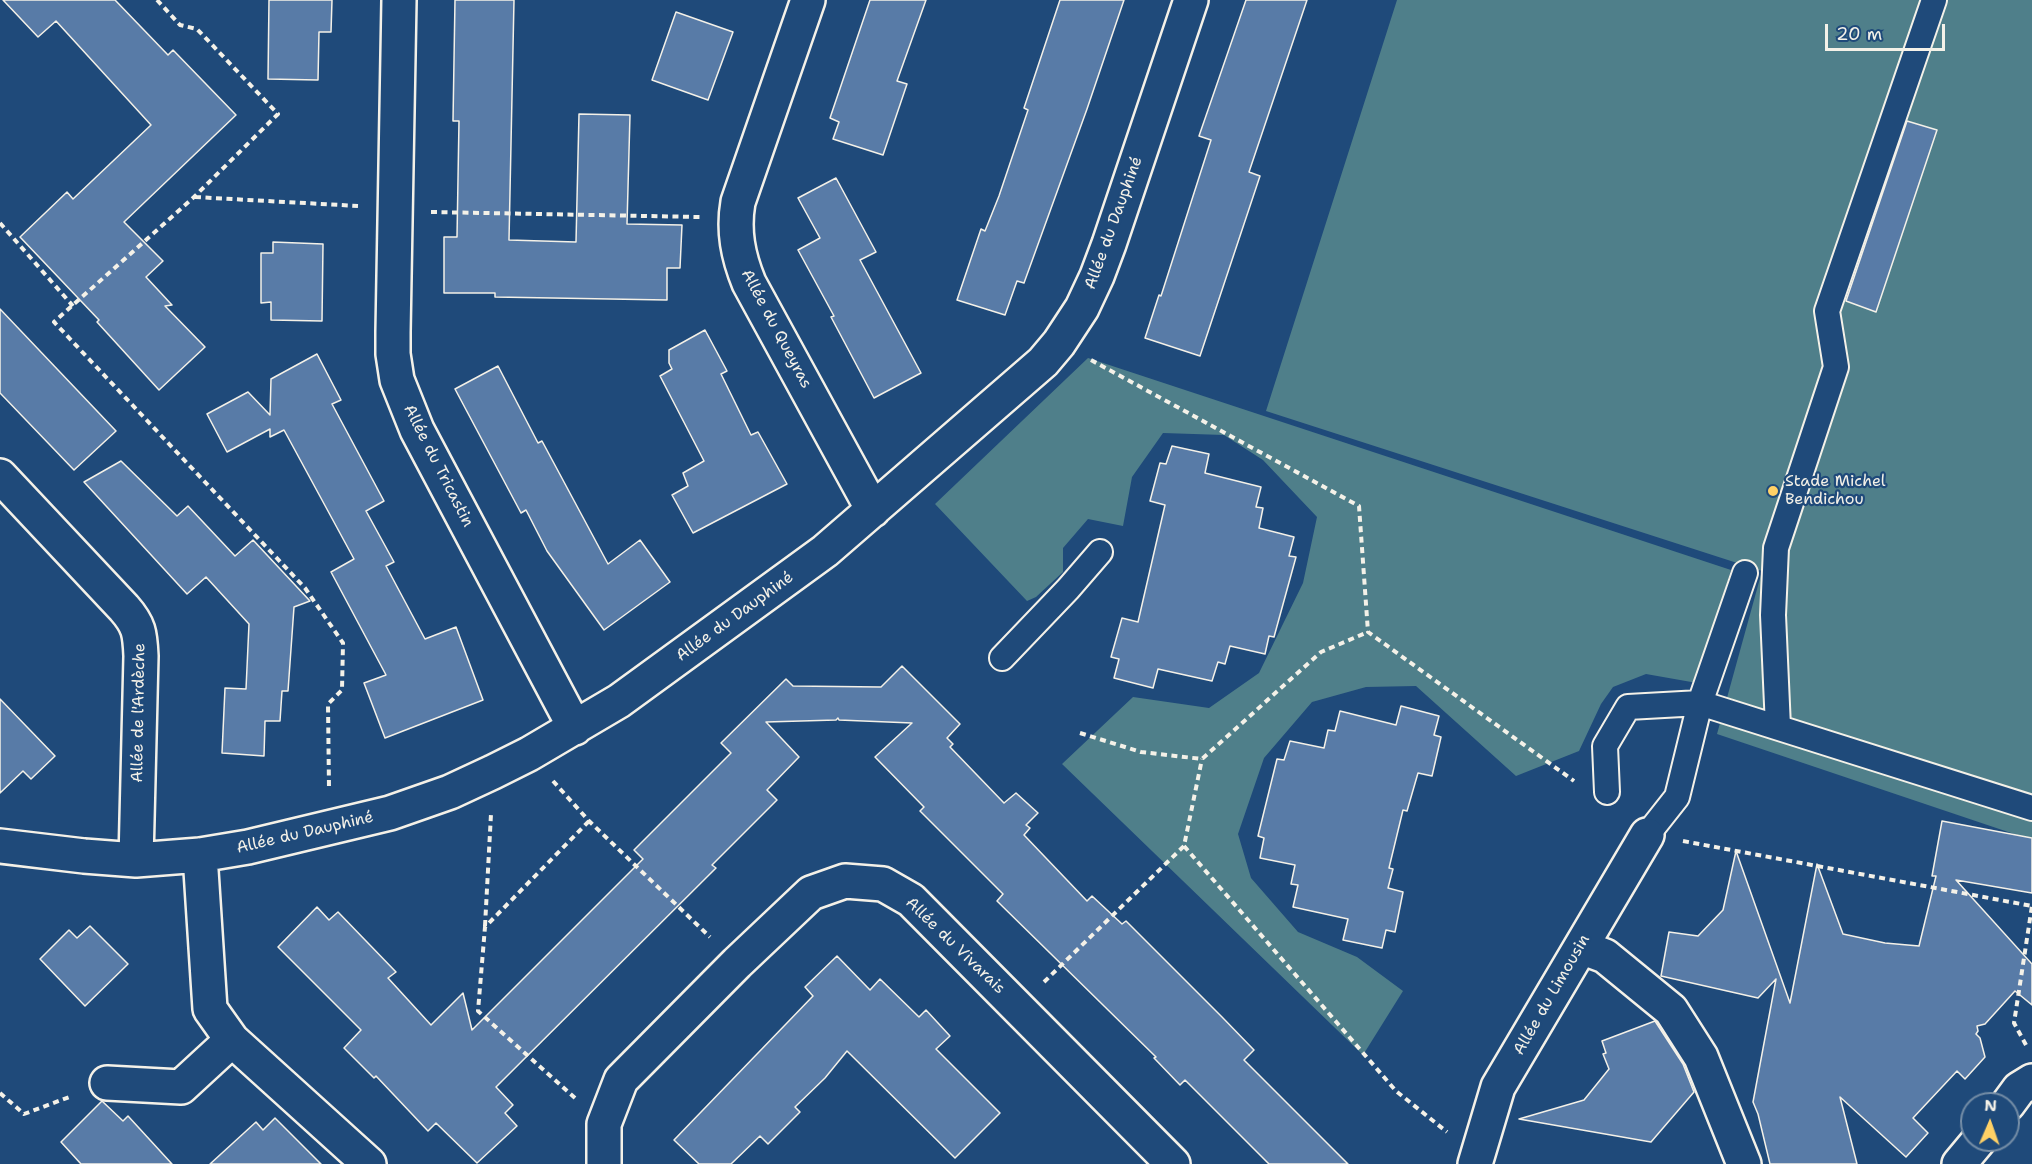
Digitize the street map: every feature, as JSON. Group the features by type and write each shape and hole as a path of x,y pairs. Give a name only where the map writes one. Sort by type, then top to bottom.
{"street":[{"name":"Allée du Tricastin","path":"399,0 393,354 397,380 417,430 575,728"},
{"name":"Allée du Queyras","path":"808,0 738,202 735,218 738,249 749,283 873,510"},
{"name":"Allée du Dauphiné","path":"0,846 136,860 200,855 248,847 390,813 450,792 529,754 619,701 825,551 1043,362 1059,343 1082,308 1109,244 1191,0"},
{"name":"Allée de l'Ardèche","path":"0,476 124,608 136,622 140,631 136,860"},
{"name":"Allée du Limousin","path":"1476,1160 1498,1087 1647,835"},
{"path":"200,855 210,1010 232,1040 369,1164"},
{"name":"Allée du Vivarais","path":"604,1164 604,1124 621,1080 812,893 845,881 883,884 911,900 1173,1164"},
{"path":"1581,947 1605,956 1671,1010 1701,1057 1744,1164"},
{"path":"107,1083 181,1087 232,1040"},
{"path":"2017,1092 2032,1081"},
{"path":"1959,1164 1969,1152"}],"lane":[{"path":"1778,727 1773,615 1776,549 1836,367 1827,310 1934,0"},
{"path":"1002,658 1100,552"},
{"path":"1647,835 1677,797 1700,703 1745,573"},
{"path":"1607,792 1605,746 1628,707 1700,703 2032,808"}],"path":[{"path":"157,0 180,25 197,29 278,114 194,197 54,322 305,588 343,643 342,690 328,704 329,828"},
{"path":"194,197 360,206 422,212 735,218"},
{"path":"0,223 72,306"},
{"path":"1059,343 1359,506 1368,632 1582,788"},
{"path":"1018,1008 1184,846 1202,759 1321,652 1368,632"},
{"path":"1080,733 1141,752 1202,759"},
{"path":"529,754 589,821 738,963"},
{"path":"493,772 478,1011 604,1124"},
{"path":"485,927 589,821"},
{"path":"1647,835 2032,906 2014,1023 2028,1048"},
{"path":"1184,846 1396,1091 1476,1160"},
{"path":"0,1093 24,1114 107,1083"}],"green space":[{"name":"Stade Michel Bendichou","path":"1397,0 2032,0 2032,840 1717,734 1762,571 1266,411"},
{"path":"1088,358 1731,570 1697,683 1646,674 1613,687 1601,704 1579,751 1516,776 1416,686 1366,687 1312,702 1264,758 1238,834 1251,878 1298,932 1357,957 1403,991 1363,1055 1062,764 1133,697 1209,708 1259,673 1303,583 1317,517 1263,460 1224,435 1163,433 1132,477 1123,526 1088,519 1063,548 1063,572 1036,597 1027,601 935,504"}],"building":[{"path":"3,0 115,0 168,55 173,50 236,115 124,222 163,261 146,277 172,305 165,306 205,347 159,390 97,322 99,320 20,237 67,192 73,199 151,125 56,21 38,37"},
{"path":"269,0 332,0 331,32 319,32 318,80 268,79"},
{"path":"455,0 514,0 509,240 576,242 579,114 630,115 627,224 682,225 680,268 667,268 667,300 495,297 495,293 444,293 444,237 457,237 459,121 453,121"},
{"path":"870,0 926,0 897,81 907,84 883,155 833,139 839,122 830,118"},
{"path":"1060,0 1124,0 1024,283 1017,281 1005,315 957,300 981,229 985,231 999,196 1028,110 1024,108"},
{"path":"1246,0 1307,0 1249,172 1260,176 1200,356 1145,338 1159,295 1161,296 1211,140 1199,136"},
{"path":"676,12 733,32 708,100 652,80"},
{"path":"1907,121 1937,130 1876,312 1846,301"},
{"path":"836,178 876,252 860,260 921,373 874,398 831,317 834,316 798,250 820,238 798,198"},
{"path":"273,242 323,244 322,321 271,320 271,302 261,303 261,253 273,253"},
{"path":"0,309 116,431 74,470 0,393"},
{"path":"705,330 727,371 721,374 751,435 758,432 787,484 693,533 672,495 688,486 683,473 704,461 660,376 672,369 669,363 669,350"},
{"path":"317,354 341,400 332,404 384,501 366,511 394,562 386,566 425,639 456,627 483,700 385,738 364,683 386,675 331,572 354,559 284,430 270,437 270,429 227,452 207,414 248,392 270,415 271,379"},
{"path":"498,366 538,443 542,441 608,564 640,540 670,582 604,630 547,551 526,510 521,513 455,389"},
{"path":"1172,446 1209,454 1205,473 1261,487 1256,507 1263,508 1259,528 1294,537 1289,556 1296,557 1274,637 1269,636 1265,654 1230,646 1225,664 1218,662 1212,681 1158,669 1153,688 1114,678 1119,659 1111,657 1122,618 1138,622 1165,505 1150,501 1160,463 1166,464"},
{"path":"121,461 177,516 188,506 235,556 253,540 310,601 294,607 288,691 282,691 280,721 265,721 264,756 222,753 225,688 246,689 249,624 206,577 187,594 84,482"},
{"path":"902,666 960,724 947,738 953,744 950,747 1004,803 1016,793 1038,813 1026,825 1030,828 1024,835 1087,901 1092,896 1122,924 1126,921 1222,1017 1254,1050 1244,1060 1348,1164 1269,1164 1185,1080 1180,1085 1154,1058 1156,1057 997,901 1003,894 920,811 924,807 875,757 912,723 839,720 838,718 836,720 766,722 799,757 767,790 777,800 712,865 716,868 496,1087 513,1105 505,1113 517,1126 477,1163 436,1123 428,1131 376,1076 374,1078 344,1048 361,1030 278,947 317,907 329,920 338,912 396,972 388,978 431,1025 463,993 472,1030 643,859 634,850 731,753 721,743 786,679 793,686 881,687"},
{"path":"0,699 55,756 31,779 23,771 0,793"},
{"path":"1401,706 1439,716 1434,735 1441,737 1432,776 1418,773 1407,811 1403,810 1389,868 1393,869 1388,888 1403,892 1395,932 1386,930 1382,948 1343,940 1348,919 1293,907 1298,885 1291,884 1295,865 1260,858 1264,838 1258,836 1277,759 1284,760 1290,741 1324,748 1328,730 1335,731 1340,711 1396,725"},
{"path":"1942,821 2032,838 2032,893 1956,880 2032,964 2032,1005 2015,991 1985,1024 1977,1026 1976,1034 1980,1038 1985,1057 1965,1079 1957,1071 1913,1118 1928,1133 1906,1157 1840,1097 1857,1164 1770,1164 1753,1102 1776,979 1758,998 1661,976 1669,932 1698,936 1723,910 1736,851 1790,1003 1817,864 1843,934 1885,943 1919,946 1936,876 1932,876"},
{"path":"90,926 128,964 85,1006 40,959 69,930 77,938"},
{"path":"837,956 870,990 880,979 919,1017 926,1010 950,1036 936,1049 1000,1113 955,1158 847,1051 825,1078 795,1107 800,1112 768,1144 760,1136 731,1164 699,1164 674,1140 813,996 805,987"},
{"path":"1655,1021 1683,1064 1694,1092 1651,1142 1519,1119 1584,1100 1609,1069 1603,1054 1606,1053 1602,1041"},
{"path":"102,1101 123,1121 128,1116 172,1164 81,1164 61,1142"},
{"path":"275,1118 321,1164 210,1164 256,1122 263,1130"}],"place":[{"name":"Stade Michel Bendichou","path":"1773,491"}]}
